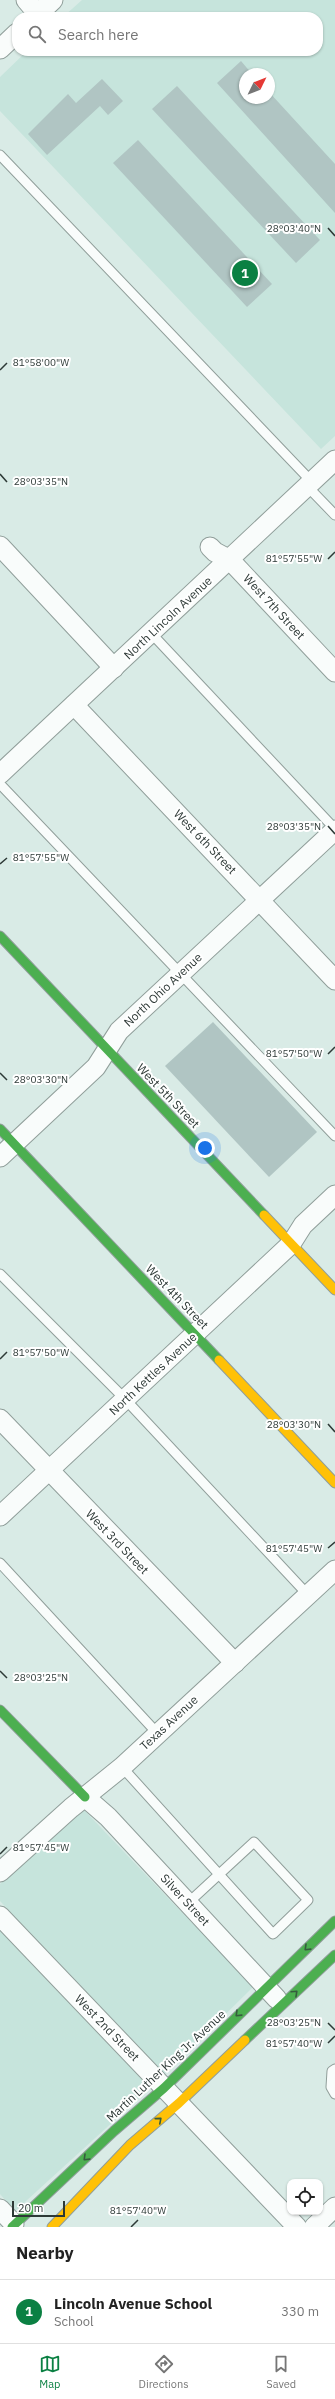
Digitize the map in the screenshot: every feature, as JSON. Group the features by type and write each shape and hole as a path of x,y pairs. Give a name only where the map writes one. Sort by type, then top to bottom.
{"street":[{"path":"33,10 53,0"},
{"path":"0,49 12,38"},
{"name":"North Lincoln Avenue","path":"0,774 335,460"},
{"path":"0,546 114,668"},
{"name":"West 7th Street","path":"210,547 215,552 230,560 335,672"},
{"name":"West 6th Street","path":"74,705 260,899 335,980"},
{"name":"North Ohio Avenue","path":"0,1157 96,1067 106,1049 119,1031 335,829"},
{"name":"West 5th Street","path":"0,936 335,1290"},
{"name":"West 4th Street","path":"0,1129 196,1333 335,1483"},
{"name":"North Kettles Avenue","path":"0,1516 291,1244 303,1225 335,1195"},
{"name":"West 3rd Street","path":"0,1420 235,1663"},
{"name":"Texas Avenue","path":"0,1872 85,1797 122,1767 335,1570"},
{"path":"0,1710 85,1797"},
{"name":"Silver Street","path":"85,1797 108,1817 283,2004"},
{"name":"West 2nd Street","path":"0,1916 297,2227"},
{"name":"Martin Luther King Jr. Avenue","path":"13,2226 114,2131 164,2088 335,1921"},
{"path":"52,2227 130,2145 179,2103 335,1955"},
{"path":"314,2227 335,2207"},
{"path":"0,2209 13,2226"}],"lane":[{"path":"0,155 309,484 335,515"},
{"path":"151,633 335,829"},
{"path":"0,784 335,1136"},
{"path":"0,1274 126,1399 308,1595"},
{"path":"0,1563 158,1734"},
{"path":"122,1767 219,1875 273,1934 308,1900 254,1842 219,1875 188,1903"},
{"path":"335,2069 332,2071 331,2087 335,2094"}],"shaded area":[{"path":"82,0 335,0 335,436 321,449 0,111 0,77 22,56 323,56 323,12 69,12"},
{"path":"84,1810 253,1987 165,2074 0,1901 0,1884"},
{"path":"0,1931 150,2088 15,2211 0,2194"}],"building":[{"path":"241,61 247,68 239,68 239,104 275,104 275,99 335,164 335,213 217,83"},
{"path":"102,79 123,101 108,115 100,106 47,155 28,134 68,94 76,103"},
{"path":"177,86 320,240 296,263 152,109"},
{"path":"138,140 272,284 247,307 113,163"},
{"path":"213,1022 317,1132 269,1177 165,1066"}],"traffic: fast":[{"path":"0,936 264,1215"},
{"path":"0,1129 219,1360"},
{"path":"0,1710 85,1797"},
{"path":"12,2227 114,2131 164,2088 335,1921"},
{"path":"245,2040 335,1955"}],"traffic: slow":[{"path":"264,1215 335,1290"},
{"path":"219,1360 335,1483"},
{"path":"52,2227 130,2145 179,2103 245,2040"}],"place":[{"name":"Lincoln Avenue School","path":"245,273"}]}
